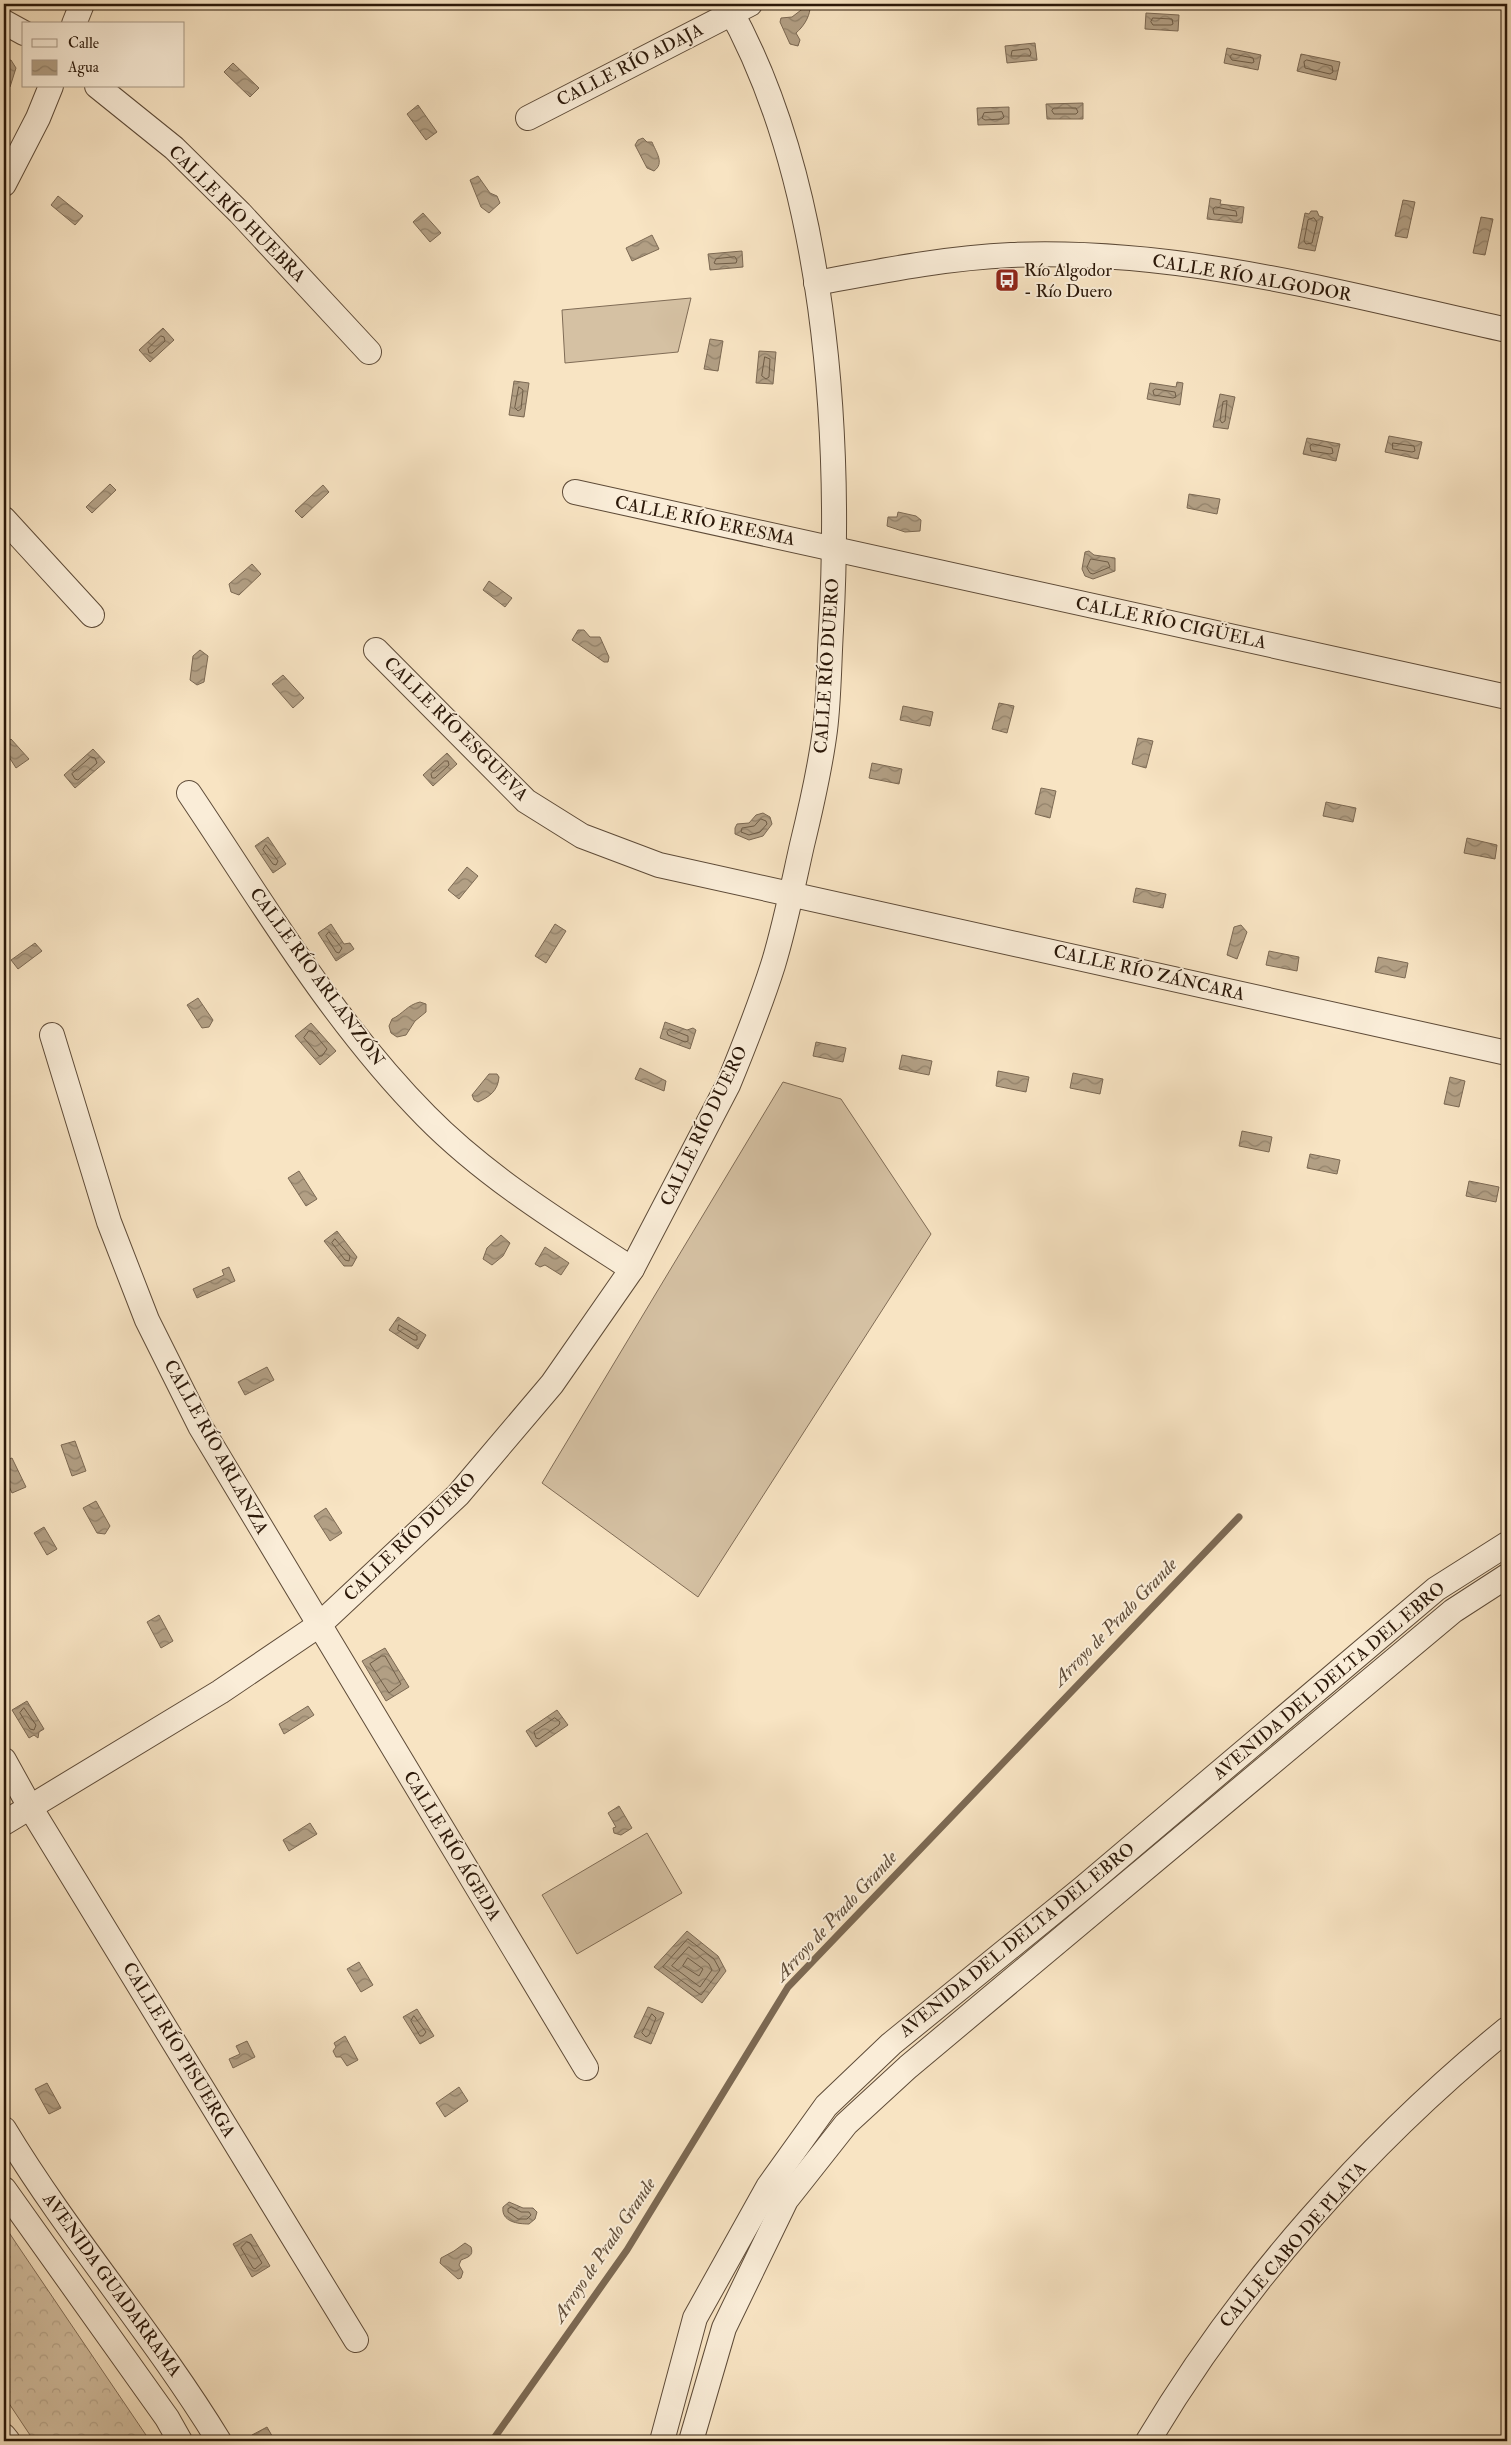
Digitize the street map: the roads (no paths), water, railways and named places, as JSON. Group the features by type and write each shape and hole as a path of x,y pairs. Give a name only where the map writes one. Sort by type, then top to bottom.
{"street":[{"path":"75,22 82,4"},
{"name":"CALLE RÍO ADAJA","path":"528,118 736,7"},
{"name":"CALLE RÍO DUERO","path":"4,1822 220,1692 319,1625 458,1496 552,1384 632,1269 728,1085 773,964 812,803 825,730 835,550 831,424 816,283 798,193 782,136 759,66 736,7"},
{"path":"4,22 22,32"},
{"path":"4,184 38,118 50,88"},
{"name":"CALLE RÍO HUEBRA","path":"99,88 174,148 240,213 369,352"},
{"name":"CALLE RÍO ALGODOR","path":"816,283 934,261 1012,255 1091,255 1172,261 1269,278 1507,330"},
{"name":"CALLE RÍO ERESMA","path":"575,492 835,550"},
{"path":"4,519 92,615"},
{"name":"CALLE RÍO CIGÜELA","path":"835,550 1507,697"},
{"name":"CALLE RÍO ESGUEVA","path":"376,650 526,801 582,836 659,865 791,894"},
{"name":"CALLE RÍO ARLANZÓN","path":"189,793 332,1005 382,1068 427,1117 470,1155 537,1207 632,1269"},
{"name":"CALLE RÍO ZÁNCARA","path":"791,894 1507,1053"},
{"name":"CALLE RÍO ARLANZA","path":"52,1035 109,1222 147,1320 200,1426 319,1625"},
{"name":"AVENIDA DEL DELTA DEL EBRO","path":"662,2441 695,2318 768,2187 826,2106 891,2044 1083,1888 1436,1589 1507,1544"},
{"name":"AVENIDA DEL DELTA DEL EBRO","path":"691,2441 724,2328 786,2200 846,2124 916,2061 1453,1611 1507,1576"},
{"name":"CALLE RÍO ÁGEDA","path":"319,1625 586,2068"},
{"name":"CALLE RÍO PISUERGA","path":"4,1760 30,1807 356,2340"},
{"name":"CALLE CABO DE PLATA","path":"1148,2441 1178,2391 1232,2314 1336,2190 1455,2072 1507,2029"},
{"name":"AVENIDA GUADARRAMA","path":"4,2129 30,2172 189,2392 219,2441"},
{"name":"AVENIDA GUADARRAMA","path":"4,2189 166,2418 180,2441"},
{"path":"4,2436 8,2441"}],"water":[{"path":"805,7 810,9 805,22 796,33 800,40 798,46 790,44 780,22 781,18 792,17"},
{"path":"1146,13 1179,15 1178,31 1145,29"},
{"path":"1035,43 1037,60 1007,63 1005,46"},
{"path":"1227,48 1261,55 1258,70 1224,63"},
{"path":"1301,54 1340,62 1336,80 1297,71"},
{"path":"11,60 16,68 10,87 4,91 4,61"},
{"path":"233,63 259,88 250,97 224,72"},
{"path":"1083,103 1083,119 1047,119 1046,104"},
{"path":"418,105 437,132 426,140 407,114"},
{"path":"1009,107 1009,124 978,125 977,108"},
{"path":"643,138 647,142 652,142 659,157 659,165 654,171 647,168 635,145 638,140"},
{"path":"478,176 490,193 497,196 500,203 489,213 481,207 470,180"},
{"path":"58,196 83,216 75,225 51,205"},
{"path":"1210,198 1221,200 1220,204 1244,207 1242,223 1207,219"},
{"path":"1403,200 1415,202 1407,238 1395,236"},
{"path":"1311,211 1317,211 1319,216 1323,217 1315,251 1298,248 1305,213 1309,214"},
{"path":"423,213 441,233 430,242 413,222"},
{"path":"1481,217 1493,219 1485,255 1473,253"},
{"path":"652,235 659,249 632,261 626,248"},
{"path":"742,251 743,267 710,270 708,254"},
{"path":"163,328 174,340 150,362 139,350"},
{"path":"710,339 723,341 718,371 704,369"},
{"path":"759,351 776,352 773,384 756,383"},
{"path":"514,381 529,383 524,417 509,415"},
{"path":"1177,382 1183,383 1180,405 1147,399 1150,383 1176,387"},
{"path":"1220,394 1235,397 1228,429 1213,427"},
{"path":"1389,436 1422,442 1418,459 1385,452"},
{"path":"1307,438 1340,444 1336,461 1303,454"},
{"path":"110,484 116,490 92,513 86,507"},
{"path":"323,485 329,492 302,518 295,511"},
{"path":"1189,494 1220,499 1217,514 1187,508"},
{"path":"898,512 916,516 921,520 920,531 905,532 887,526 888,517 897,517"},
{"path":"1089,551 1094,555 1115,558 1115,571 1093,579 1085,576 1082,569 1085,552"},
{"path":"252,564 261,574 239,595 231,592 229,584"},
{"path":"489,581 512,598 505,607 483,590"},
{"path":"578,630 584,630 590,637 600,637 609,657 608,662 604,662 572,640"},
{"path":"200,650 208,656 204,682 197,685 190,680 193,656"},
{"path":"283,675 304,698 293,708 272,684"},
{"path":"999,703 1014,706 1007,733 992,729"},
{"path":"903,706 933,712 930,726 900,720"},
{"path":"1138,738 1153,741 1146,768 1132,764"},
{"path":"11,739 29,759 16,768 4,749 4,745"},
{"path":"93,749 105,762 75,788 64,775"},
{"path":"447,753 457,764 433,786 423,775"},
{"path":"872,763 902,769 899,784 869,778"},
{"path":"1041,788 1056,791 1050,818 1035,814"},
{"path":"1326,802 1356,808 1353,822 1323,816"},
{"path":"763,813 770,817 772,824 763,836 749,840 735,834 737,824 749,823 756,815"},
{"path":"268,837 286,864 273,873 255,846"},
{"path":"1467,838 1497,845 1495,859 1464,853"},
{"path":"467,867 478,876 459,899 448,890"},
{"path":"1136,888 1166,894 1163,908 1133,902"},
{"path":"331,924 344,944 350,943 354,949 336,961 318,933"},
{"path":"555,924 566,931 546,963 535,956"},
{"path":"1241,925 1247,932 1237,959 1227,955 1234,927"},
{"path":"35,943 42,951 18,969 11,960"},
{"path":"1269,951 1299,957 1297,971 1266,965"},
{"path":"1378,957 1408,963 1405,978 1375,972"},
{"path":"198,998 213,1020 209,1027 202,1028 187,1005"},
{"path":"420,1002 426,1004 426,1012 415,1021 406,1035 397,1037 391,1033 389,1026 392,1019 412,1005"},
{"path":"665,1022 687,1030 693,1028 696,1030 690,1049 660,1038"},
{"path":"311,1023 336,1051 320,1065 295,1036"},
{"path":"816,1042 846,1048 843,1062 813,1056"},
{"path":"902,1055 932,1061 929,1075 899,1069"},
{"path":"640,1068 666,1081 664,1091 635,1079"},
{"path":"998,1071 1029,1077 1026,1092 996,1086"},
{"path":"1073,1073 1103,1079 1100,1094 1070,1088"},
{"path":"489,1074 497,1074 499,1077 497,1086 489,1096 478,1102 474,1100 472,1095"},
{"path":"1450,1077 1465,1081 1459,1107 1444,1104"},
{"path":"1242,1131 1272,1137 1269,1152 1239,1146"},
{"path":"1310,1154 1340,1160 1337,1174 1307,1168"},
{"path":"299,1171 317,1199 306,1206 288,1178"},
{"path":"1469,1181 1499,1187 1496,1202 1466,1196"},
{"path":"337,1231 357,1257 352,1266 344,1266 324,1241"},
{"path":"501,1235 510,1243 503,1256 492,1265 483,1259 487,1248"},
{"path":"545,1247 569,1263 561,1275 545,1265 540,1267 535,1264"},
{"path":"229,1267 235,1281 197,1298 193,1289 224,1275 222,1270"},
{"path":"398,1317 426,1335 418,1349 389,1330"},
{"path":"267,1367 274,1380 245,1395 238,1382"},
{"path":"75,1441 86,1471 72,1476 61,1445"},
{"path":"12,1458 26,1487 12,1493 4,1475 4,1461"},
{"path":"96,1501 110,1526 105,1534 97,1533 83,1508"},
{"path":"326,1508 342,1533 330,1541 314,1516"},
{"path":"44,1527 57,1549 47,1555 34,1533"},
{"path":"159,1615 173,1641 161,1648 147,1622"},
{"path":"385,1648 409,1687 386,1701 362,1661"},
{"path":"27,1701 44,1729 39,1732 38,1738 34,1735 29,1738 12,1710"},
{"path":"308,1706 314,1715 284,1734 279,1724"},
{"path":"557,1710 568,1725 536,1747 526,1731"},
{"path":"619,1806 632,1828 621,1835 614,1833 613,1828 616,1827 608,1813"},
{"path":"310,1823 317,1834 289,1851 283,1840"},
{"path":"687,1931 718,1956 726,1971 702,2003 654,1967"},
{"path":"359,1962 373,1985 361,1992 347,1969"},
{"path":"648,2007 664,2013 651,2044 634,2037"},
{"path":"417,2009 434,2036 420,2044 403,2017"},
{"path":"345,2036 358,2060 347,2066 341,2057 336,2057 333,2051 336,2047 334,2043"},
{"path":"247,2041 255,2057 233,2068 229,2059 240,2054 236,2046"},
{"path":"47,2083 61,2108 49,2114 35,2089"},
{"path":"459,2087 468,2101 445,2117 436,2103"},
{"path":"509,2202 523,2208 533,2208 537,2212 535,2219 529,2224 515,2223 507,2219 503,2212 503,2207"},
{"path":"251,2234 270,2266 252,2277 233,2244"},
{"path":"465,2243 471,2247 472,2252 470,2256 461,2260 459,2265 463,2272 461,2278 458,2279 440,2263 441,2258"},
{"path":"267,2427 275,2441 255,2441 252,2435"}],"waterway":[{"name":"Arroyo de Prado Grande","path":"492,2441 627,2250 788,1987 1239,1517"}],"place":[{"name":"Río Algodor - Río Duero","path":"1007,280"}]}
